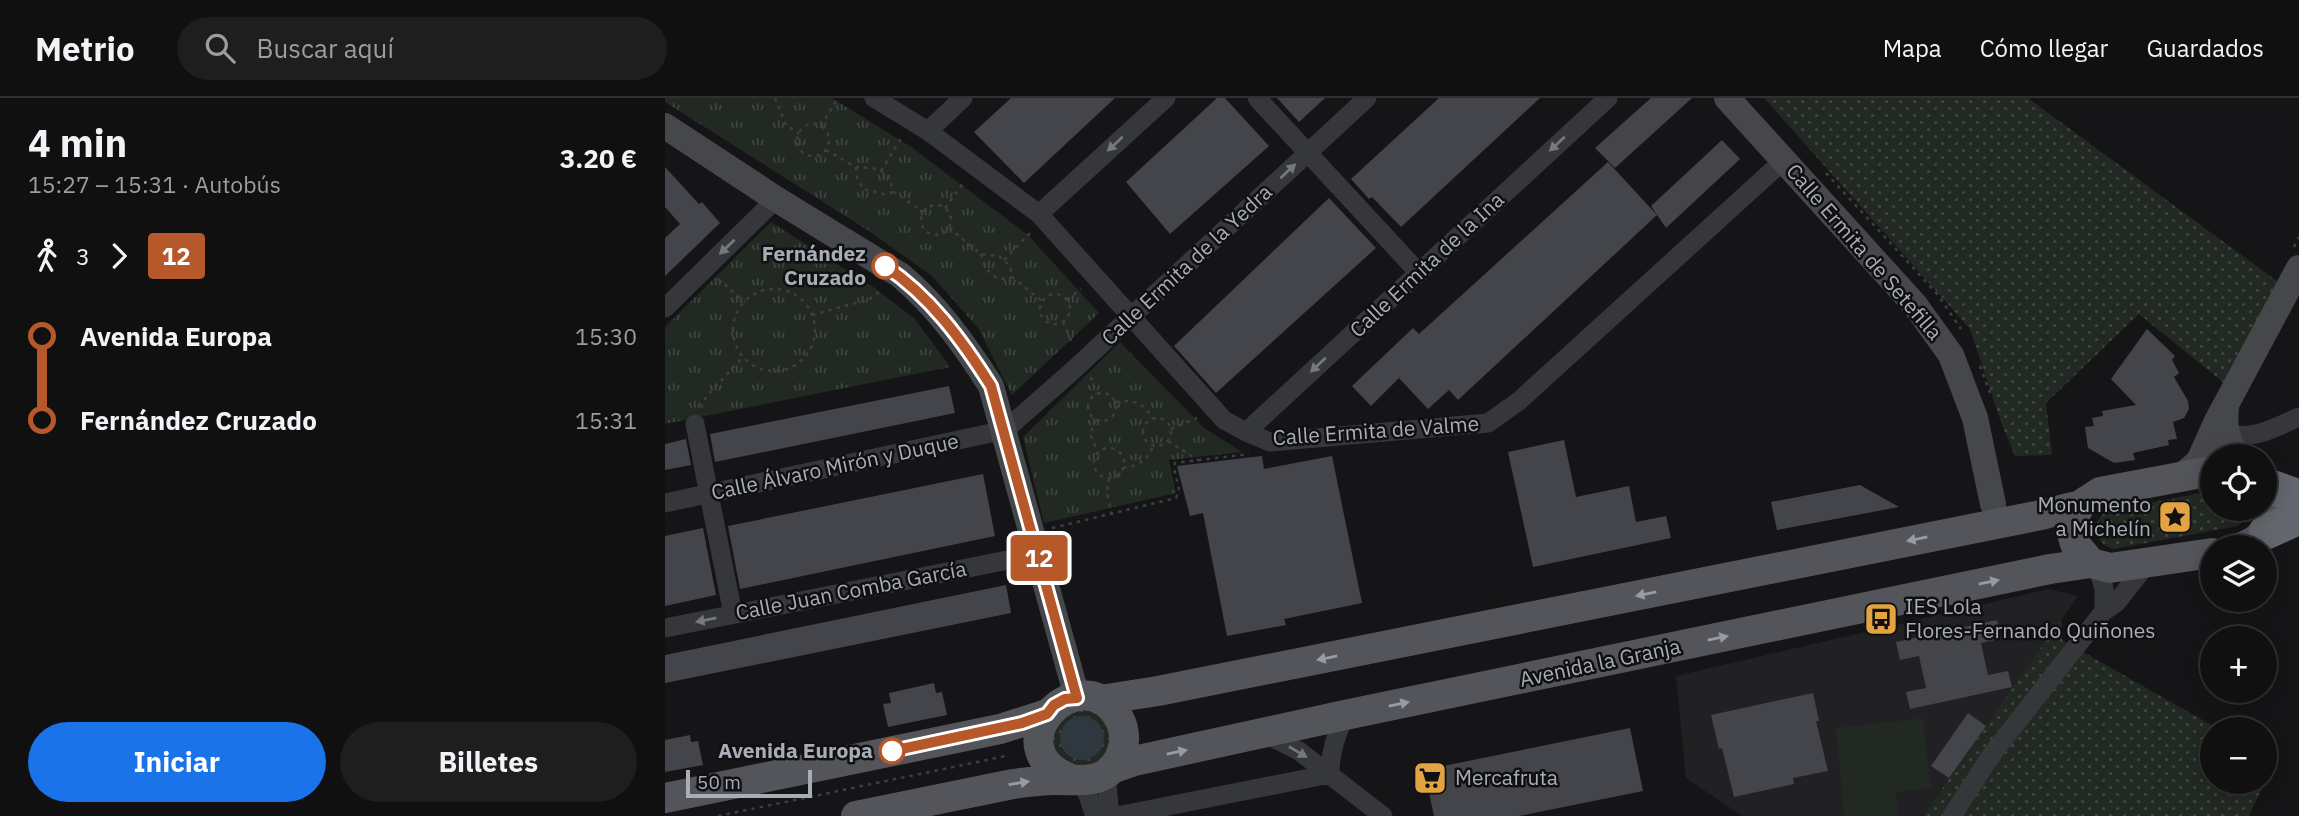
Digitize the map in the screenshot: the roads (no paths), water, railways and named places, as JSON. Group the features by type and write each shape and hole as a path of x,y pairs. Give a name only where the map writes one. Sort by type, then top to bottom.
{"highway":[{"path":"2262,535 2299,517"}],"main road":[{"path":"1088,699 1118,715 1123,727 1122,752 1093,776 1061,775 1043,755 1039,736 1047,714 1054,705 1065,699 1088,699 1172,689 1985,516 2018,519 2080,505 2100,492 2200,473"},
{"path":"2256,535 2275,509 2278,488"},
{"path":"2080,505 2073,520 2072,533 2075,544 2094,564"},
{"name":"Avenida la Granja","path":"856,816 1035,780 1093,776 1134,761 1345,715 2037,572 2094,564 2110,568 2147,564 2200,554"},
{"path":"665,798 1000,729 1047,714"}],"street":[{"name":"Calle Ermita de Valme","path":"874,98 919,126 1041,217 1224,420 1270,442 1488,423 1519,401 1784,160"},
{"path":"919,126 963,98"},
{"path":"1041,217 1166,98"},
{"path":"1258,98 1419,273"},
{"name":"Calle Ermita de la Yedra","path":"1005,430 1367,98"},
{"name":"Calle Ermita de la Ina","path":"1252,435 1419,273 1608,98"},
{"name":"Calle Ermita de Setefilla","path":"1727,98 1915,305 1951,355 1975,418 1985,516"},
{"path":"668,134 900,275 963,342 991,386 1035,543 1088,699"},
{"path":"665,308 776,199"},
{"path":"2182,477 2199,461 2296,259"},
{"path":"2226,405 2226,433 2230,444"},
{"path":"2226,433 2245,437 2258,435 2299,417"},
{"path":"695,424 733,614"},
{"name":"Calle Álvaro Mirón y Duque","path":"665,503 1005,430"},
{"path":"2253,444 2258,435"},
{"name":"Calle Juan Comba García","path":"665,628 1035,543"},
{"path":"2094,564 2104,588 2104,611"},
{"path":"1952,816 1992,754 2104,611 2116,603 2147,564"},
{"path":"1330,774 1333,743 1345,715"},
{"path":"1263,733 1299,751 1383,816"},
{"path":"1117,816 1330,774"},
{"path":"1093,776 1095,816"},
{"path":"1093,776 1109,816"},
{"path":"950,816 974,792"}],"place":[{"name":"Fernández Cruzado","path":"885,266"},
{"name":"Monumento a Michelín","path":"2175,517"},
{"name":"IES Lola Flores-Fernando Quiñones","path":"1881,619"},
{"name":"Avenida Europa","path":"892,751"},
{"name":"Mercafruta","path":"1430,778"}]}
